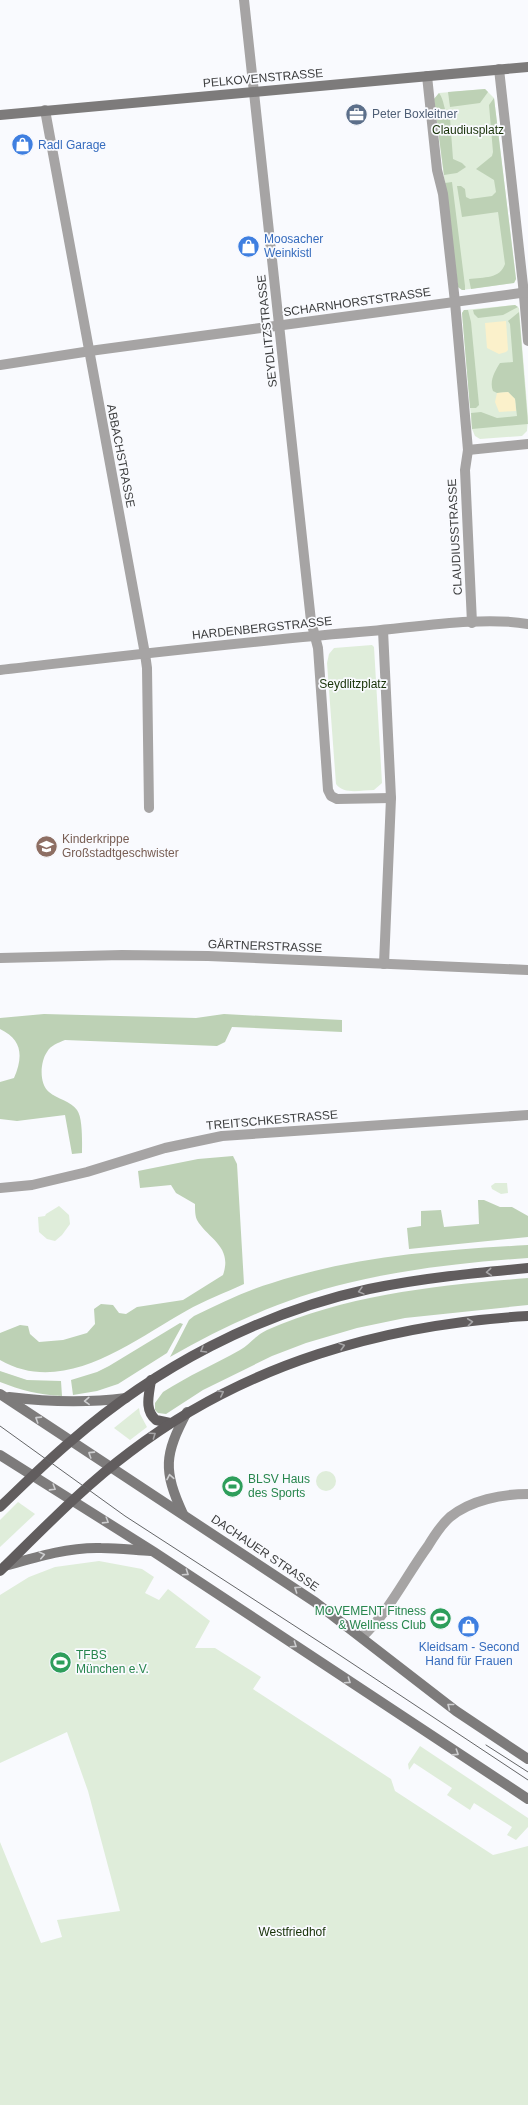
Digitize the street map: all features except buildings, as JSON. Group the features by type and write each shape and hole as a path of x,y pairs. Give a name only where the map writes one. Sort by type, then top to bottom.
{"main road":[{"name":"PELKOVENSTRASSE","path":"0,115 528,67"},
{"path":"0,1507 71,1441 126,1398 152,1380 209,1346 282,1315 326,1300 368,1289 415,1280 528,1268"},
{"path":"2,1568 73,1500 111,1467 187,1412 244,1382 289,1363 341,1346 417,1329 528,1316"},
{"path":"152,1380 148,1408 156,1420 170,1423"},
{"path":"3,1396 41,1402 68,1402 126,1398"},
{"name":"DACHAUER STRASSE","path":"3,1396 315,1602 456,1711 528,1759"},
{"path":"183,1514 174,1494 168,1465 170,1448 187,1412"},
{"path":"0,1455 154,1552 528,1799"},
{"path":"2,1568 44,1555 79,1549 101,1548 154,1552"}],"street":[{"name":"SEYDLITZSTRASSE","path":"244,0 311,621 314,636"},
{"path":"499,70 526,292 528,341"},
{"path":"427,76 437,170 443,194 455,302 468,450 528,444"},
{"name":"ABBACHSTRASSE","path":"45,110 88,351 145,654 147,668 150,808"},
{"name":"SCHARNHORSTSTRASSE","path":"0,365 88,351 526,292"},
{"name":"CLAUDIUSSTRASSE","path":"468,450 465,470 472,623"},
{"name":"HARDENBERGSTRASSE","path":"0,670 314,636 472,623 528,624"},
{"path":"384,630 391,798 384,964"},
{"path":"314,636 318,648 328,790 331,796 337,799 391,798"},
{"name":"GÄRTNERSTRASSE","path":"0,958 208,956 528,970"},
{"name":"TREITSCHKESTRASSE","path":"0,1188 32,1185 87,1172 165,1148 222,1136 528,1115"},
{"path":"362,1637 374,1626 423,1552 450,1517 483,1500 528,1494"}],"green space":[{"name":"Claudiusplatz","path":"485,89 494,98 516,279 514,283 462,290 458,287 434,99 439,93"},
{"path":"485,89 488,92 480,103 450,107 448,92"},
{"path":"439,93 446,112 450,118 453,159 462,163 466,167 457,173 444,175 434,99"},
{"path":"494,98 516,279 514,283 471,289 469,279 495,275 503,269 505,264 498,212 462,217 457,186 461,186 465,189 466,197 470,199 492,196 496,192 494,180 476,169 492,156 493,152 489,105"},
{"path":"452,182 465,290 458,287 445,183"},
{"path":"515,305 519,308 528,417 527,431 522,436 480,439 475,436 472,429 462,313 464,310"},
{"path":"515,305 518,307 503,315 478,318 474,314 473,310"},
{"path":"464,310 468,310 471,322 479,405 476,408 470,408 462,313"},
{"path":"519,312 528,424 472,429 471,413 481,412 497,418 517,416 515,399 508,392 497,393 493,391 492,380 500,363 513,362 510,324 508,321"},
{"name":"Seydlitzplatz","path":"372,645 374,647 382,783 374,790 348,791 343,790 336,784 327,663 329,654 334,648"},
{"path":"44,1014 196,1018 224,1014 342,1020 342,1032 232,1027 225,1042 217,1046 65,1040 57,1043 47,1052 45,1056 42,1067 42,1078 43,1084 49,1092 71,1104 79,1114 82,1131 82,1153 72,1154 65,1115 17,1121 0,1119 0,1082 14,1078 20,1056 17,1044 13,1038 8,1033 0,1029 0,1018"},
{"path":"233,1156 237,1164 244,1284 193,1307 143,1337 97,1361 73,1369 48,1372 24,1370 0,1360 0,1333 20,1325 28,1326 30,1334 39,1342 63,1340 87,1333 95,1324 94,1309 101,1304 113,1305 119,1313 126,1314 137,1307 183,1300 223,1275 225,1257 218,1244 197,1220 195,1214 195,1204 176,1193 171,1185 140,1188 138,1171 198,1159"},
{"path":"495,1183 507,1183 508,1193 501,1194 492,1189 491,1186"},
{"path":"478,1200 484,1200 500,1207 512,1207 528,1216 528,1237 409,1249 407,1228 421,1226 421,1211 441,1210 444,1227 479,1224"},
{"path":"59,1206 69,1215 70,1224 62,1235 55,1241 47,1239 39,1232 38,1217 45,1216"},
{"path":"528,1245 528,1258 460,1264 415,1270 348,1283 301,1296 234,1323 170,1357 189,1320 194,1316 262,1286 334,1266 366,1260 463,1249"},
{"path":"528,1278 528,1305 405,1318 357,1328 306,1343 272,1356 203,1390 166,1414 158,1413 155,1410 155,1403 163,1392 240,1350 263,1332 298,1318 330,1308 395,1293 462,1284"},
{"path":"180,1323 183,1324 167,1353 118,1384 97,1391 73,1395 71,1380 97,1372 109,1366"},
{"path":"0,1371 27,1380 61,1381 62,1396 30,1392 0,1382"},
{"path":"139,1408 140,1414 147,1427 130,1440 114,1428"},
{"path":"326,1471 333,1474 336,1481 333,1488 326,1491 319,1488 316,1481 319,1474"},
{"path":"18,1502 35,1514 0,1547 0,1520"},
{"name":"Westfriedhof","path":"99,1561 142,1569 154,1577 145,1593 159,1600 168,1589 210,1621 195,1648 215,1648 261,1677 253,1689 391,1779 395,1791 493,1855 528,1846 528,2105 0,2105 0,1842 41,1943 62,1937 57,1920 120,1911 88,1791 67,1732 0,1763 0,1595 29,1577 55,1567"},
{"path":"420,1746 528,1818 528,1827 516,1840 507,1835 512,1827 474,1803 470,1810 447,1795 452,1788 414,1763 409,1770 408,1764"}],"sand":[{"path":"506,321 508,350 499,354 487,348 485,323"},
{"path":"508,392 515,399 516,411 499,412 495,402 497,393"}],"tram line":[{"path":"0,1426 125,1516 335,1652 528,1780"},
{"path":"486,1745 528,1772"}],"place":[{"name":"Peter Boxleitner","path":"356,114"},
{"name":"Radl Garage","path":"22,145"},
{"name":"Moosacher Weinkistl","path":"248,246"},
{"name":"Kinderkrippe Großstadtgeschwister","path":"47,846"},
{"name":"BLSV Haus des Sports","path":"233,1486"},
{"name":"MOVEMENT Fitness & Wellness Club","path":"441,1618"},
{"name":"Kleidsam - Second Hand für Frauen","path":"469,1626"},
{"name":"TFBS München e.V.","path":"60,1662"}]}
